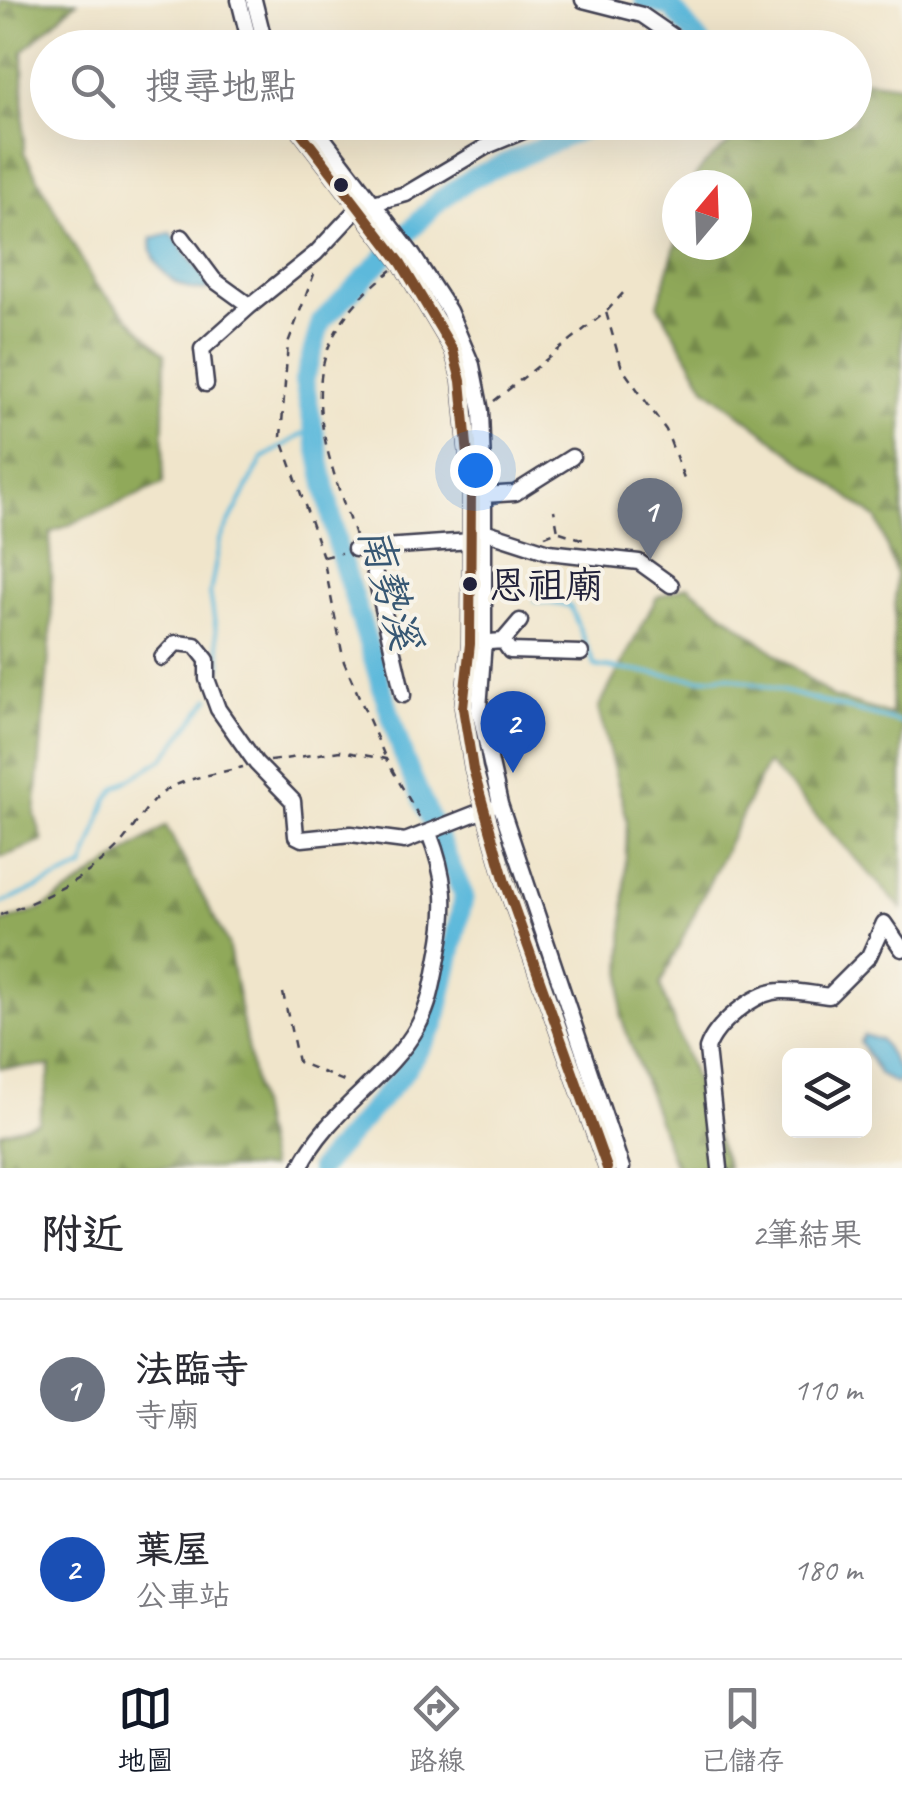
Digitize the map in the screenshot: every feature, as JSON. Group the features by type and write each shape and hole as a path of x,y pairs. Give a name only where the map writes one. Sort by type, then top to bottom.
{"street":[{"path":"239,0 246,30"},
{"path":"254,0 262,30"},
{"path":"583,0 642,15 664,30"},
{"path":"307,140 359,207 380,222"},
{"path":"325,140 376,205 380,222 404,259 463,339 484,495 477,643 463,708 479,811 617,1168"},
{"path":"206,384 202,349 316,253 359,207 376,205 418,188 501,140"},
{"path":"182,237 214,280 250,306"},
{"path":"473,412 470,540 479,709 500,804 617,1168"},
{"path":"484,495 515,493 572,456"},
{"path":"403,695 361,549 470,540 484,532 549,552 639,562 671,585"},
{"path":"477,643 503,641 520,621"},
{"path":"503,641 510,651 581,653"},
{"path":"162,658 176,644 195,645 206,660 207,679 218,709 256,763 293,801 296,836 302,839 351,834 405,841 500,804"},
{"path":"300,1168 326,1128 408,1042 430,1001 448,908 444,875 429,832"},
{"path":"720,1168 707,1049 712,1033 727,1018 776,990 829,996 869,956 884,923 902,949"}],"path":[{"path":"316,253 312,286 288,343 281,437 322,557 344,662 386,759 429,832"},
{"path":"322,557 361,549 324,436 316,387 322,358 360,298 404,259"},
{"path":"473,412 606,312 624,292"},
{"path":"606,312 622,368 666,430 684,478"},
{"path":"534,536 558,531 554,510"},
{"path":"0,915 36,902 100,863 126,838 142,810 175,785 256,763 340,751 386,759"},
{"path":"283,993 298,1062 364,1089"}],"green space":[{"path":"0,0 77,1 46,30 30,30 30,45 23,51 24,152 94,283 165,354 163,484 50,533 52,622 35,815 43,841 0,858"},
{"path":"872,81 902,85 902,909 767,763 660,985 728,1168 675,1168 621,1017 627,819 598,709 657,597 688,586 832,697 891,715 896,574 877,519 706,388 658,305 671,260 752,260 752,170 700,170 733,140 872,140"},
{"path":"166,826 228,944 270,1168 0,1168 0,1133 38,1122 51,1066 0,1068 0,923 42,909"}],"water":[{"path":"171,233 210,285 207,290 177,282 154,258 152,238"},
{"path":"864,1035 881,1040 901,1075 897,1084 880,1075 872,1062 872,1048 864,1048 860,1042"}],"waterway":[{"name":"南勢溪","path":"644,0 672,8 690,30"},
{"name":"南勢溪","path":"320,1168 402,1075 435,1026 464,896 405,761 338,548 304,381 321,322 440,200 472,178 558,140"},
{"path":"216,690 221,662 210,593 220,540 263,458 313,428"},
{"path":"534,601 570,606 595,666 698,679 726,676 902,723"},
{"path":"0,904 83,868 107,800 116,788 164,758 210,698"}],"transit line":[{"path":"307,140 401,263 453,350 461,381 471,489 470,644 463,708 473,769 505,882 607,1168"}],"place":[{"name":"法臨寺","path":"650,560"},
{"name":"恩祖廟","path":"470,584"},
{"name":"葉屋","path":"513,773"}]}
